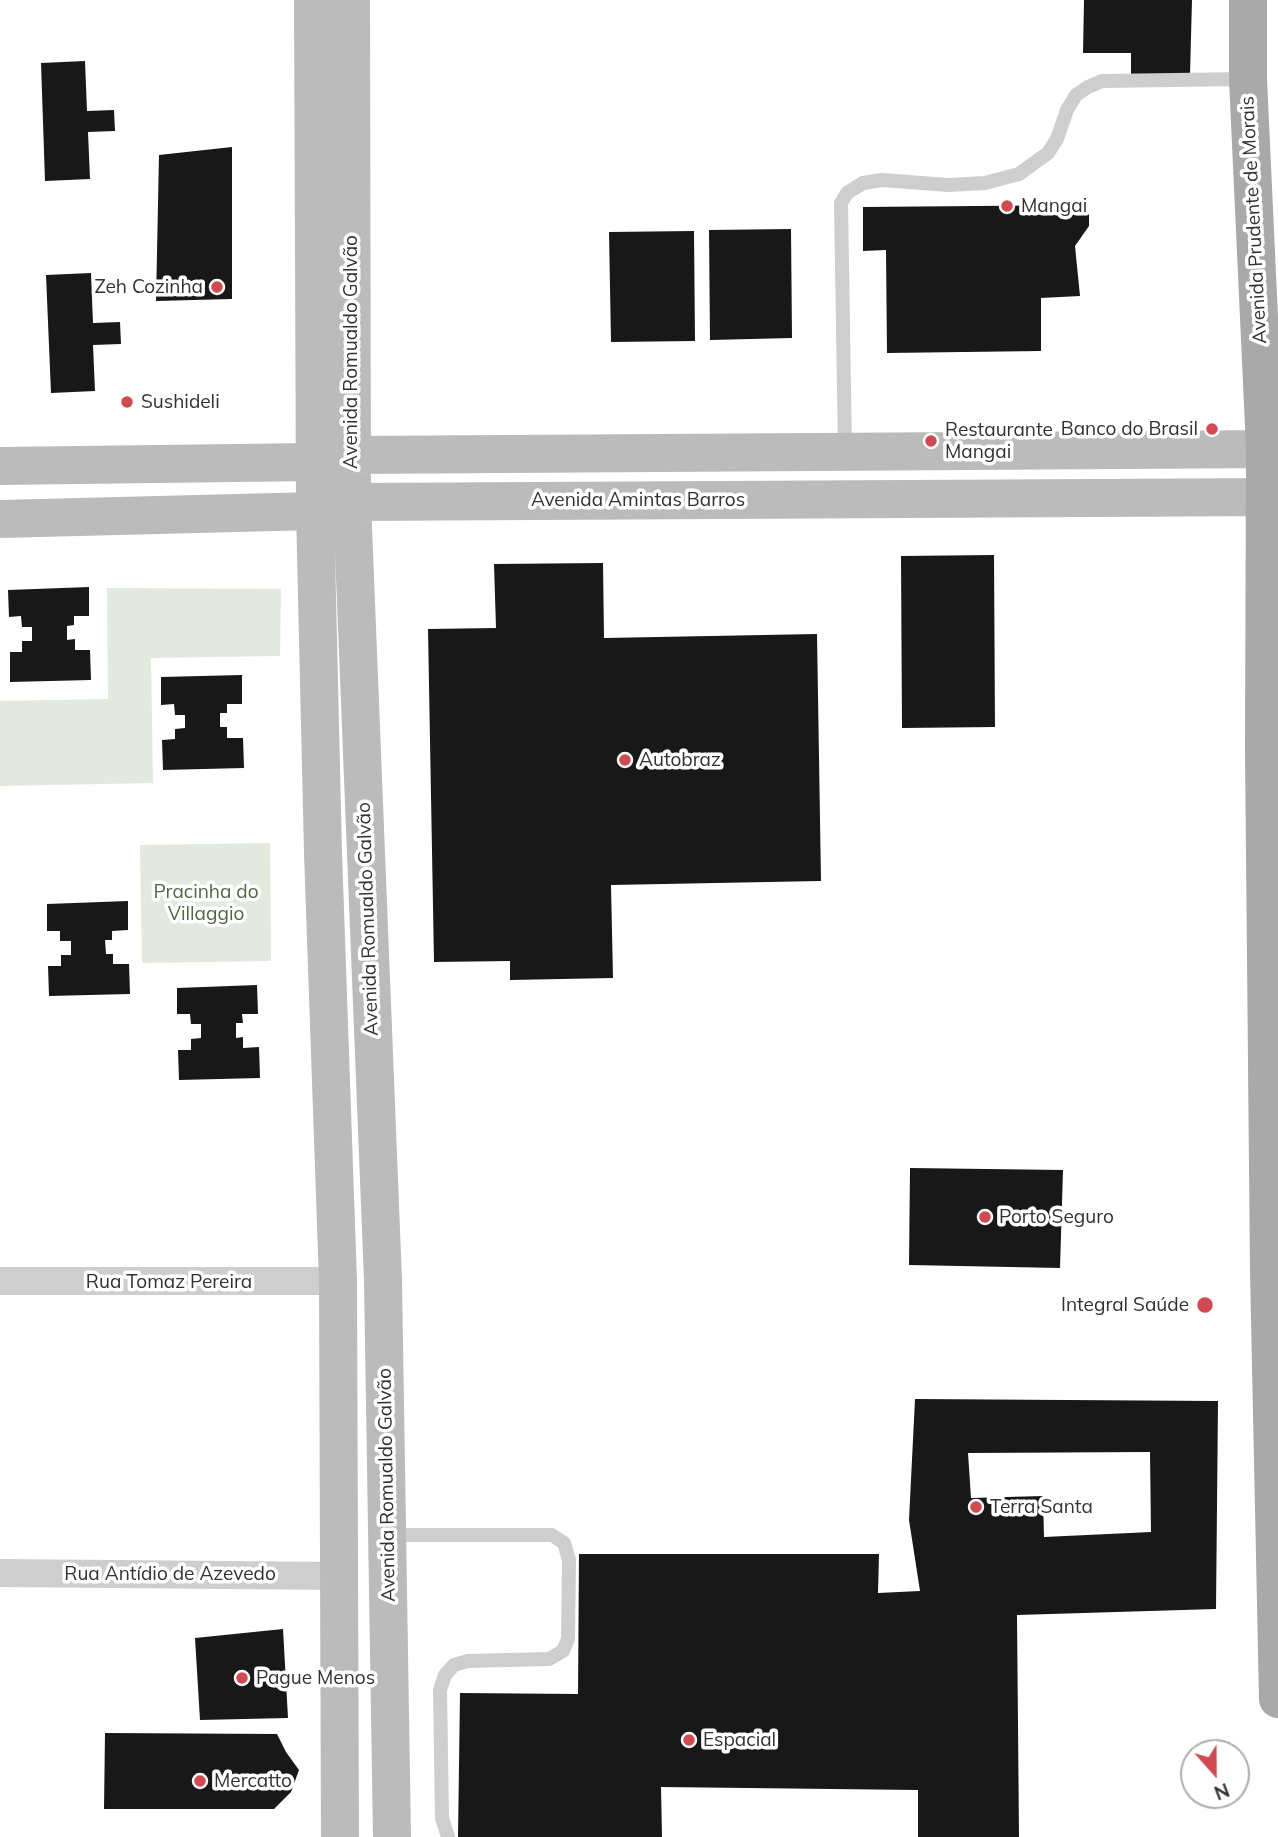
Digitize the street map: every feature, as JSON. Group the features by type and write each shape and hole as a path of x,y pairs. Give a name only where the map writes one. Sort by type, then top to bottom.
{"main road":[{"name":"Avenida Romualdo Galvão","path":"313,0 314,510 338,1281 340,1837"},
{"name":"Avenida Romualdo Galvão","path":"351,0 352,502 383,1280 393,1837"},
{"name":"Avenida Prudente de Morais","path":"1248,0 1248,79 1272,448 1265,763 1268,1244 1278,1699"},
{"path":"0,466 314,462 351,455 1272,448"},
{"name":"Avenida Amintas Barros","path":"0,519 314,510 352,502 1272,497"}],"street":[{"name":"Rua Tomaz Pereira","path":"0,1281 338,1281"},
{"name":"Rua Antídio de Azevedo","path":"0,1573 340,1576"}],"lane":[{"path":"845,453 841,203 847,193 863,183 882,180 948,185 985,183 1019,174 1048,153 1076,95 1088,86 1102,81 1248,79"},
{"path":"387,1535 552,1535 564,1543 569,1560 568,1639 563,1651 549,1659 468,1661 454,1665 445,1675 439,1690 442,1818 448,1837"}],"green space":[{"path":"107,588 281,589 280,656 151,658 153,783 0,786 0,701 108,699"},
{"name":"Pracinha do Villaggio","path":"270,843 271,961 142,963 140,845"}],"building":[{"path":"1084,0 1192,0 1190,75 1131,74 1131,53 1083,53"},
{"path":"85,61 87,111 114,110 115,131 88,132 90,179 45,181 41,63"},
{"path":"232,147 232,299 156,301 159,155"},
{"path":"1089,205 1089,226 1075,246 1080,296 1041,298 1041,351 887,353 886,250 863,251 863,207"},
{"path":"791,229 792,338 710,340 709,230"},
{"path":"694,231 695,341 611,342 609,232"},
{"path":"91,273 93,323 120,322 121,344 93,345 95,391 51,393 46,275"},
{"path":"994,555 995,727 902,728 901,556"},
{"name":"Autobraz","path":"603,563 604,638 817,634 821,881 611,885 613,978 510,980 510,961 434,962 428,629 496,628 494,564"},
{"path":"89,587 89,616 74,616 74,625 67,626 67,640 75,639 75,650 90,650 91,680 10,682 10,652 22,652 22,641 32,641 32,627 22,627 21,616 9,617 8,590"},
{"path":"242,675 242,704 227,704 227,713 220,713 220,727 227,727 227,738 243,738 244,768 163,770 162,740 175,739 175,729 185,728 185,715 175,715 174,704 161,705 161,677"},
{"path":"128,901 128,930 112,931 112,940 105,940 106,954 113,954 113,964 129,964 130,994 49,996 48,966 61,966 61,955 71,955 71,941 60,941 60,931 47,931 47,904"},
{"path":"257,985 258,1014 242,1014 243,1023 236,1023 236,1038 243,1037 243,1048 259,1047 260,1078 179,1080 178,1050 191,1050 191,1039 201,1038 201,1024 191,1024 190,1014 177,1014 177,988"},
{"name":"Porto Seguro","path":"910,1168 1063,1170 1060,1268 909,1265"},
{"path":"915,1399 1218,1401 1216,1609 1017,1615 1019,1837 918,1837 918,1790 661,1787 662,1837 458,1837 460,1693 578,1694 579,1554 879,1554 878,1593 920,1591 909,1520","holes":["1150,1452 1151,1532 1044,1537 1043,1496 971,1498 968,1453"]},
{"name":"Pague Menos","path":"283,1629 288,1718 200,1720 195,1638"},
{"name":"Mercatto","path":"105,1733 277,1734 299,1770 291,1792 274,1809 104,1809"}],"place":[{"name":"Mangai","path":"1007,206"},
{"name":"Zeh Cozinha","path":"217,287"},
{"name":"Sushideli","path":"127,402"},
{"name":"Banco do Brasil","path":"1212,429"},
{"name":"Restaurante Mangai","path":"931,441"},
{"name":"Autobraz","path":"625,760"},
{"name":"Porto Seguro","path":"985,1217"},
{"name":"Integral Saúde","path":"1205,1305"},
{"name":"Terra Santa","path":"976,1507"},
{"name":"Pague Menos","path":"242,1678"},
{"name":"Espacial","path":"689,1740"},
{"name":"Mercatto","path":"200,1781"}]}
